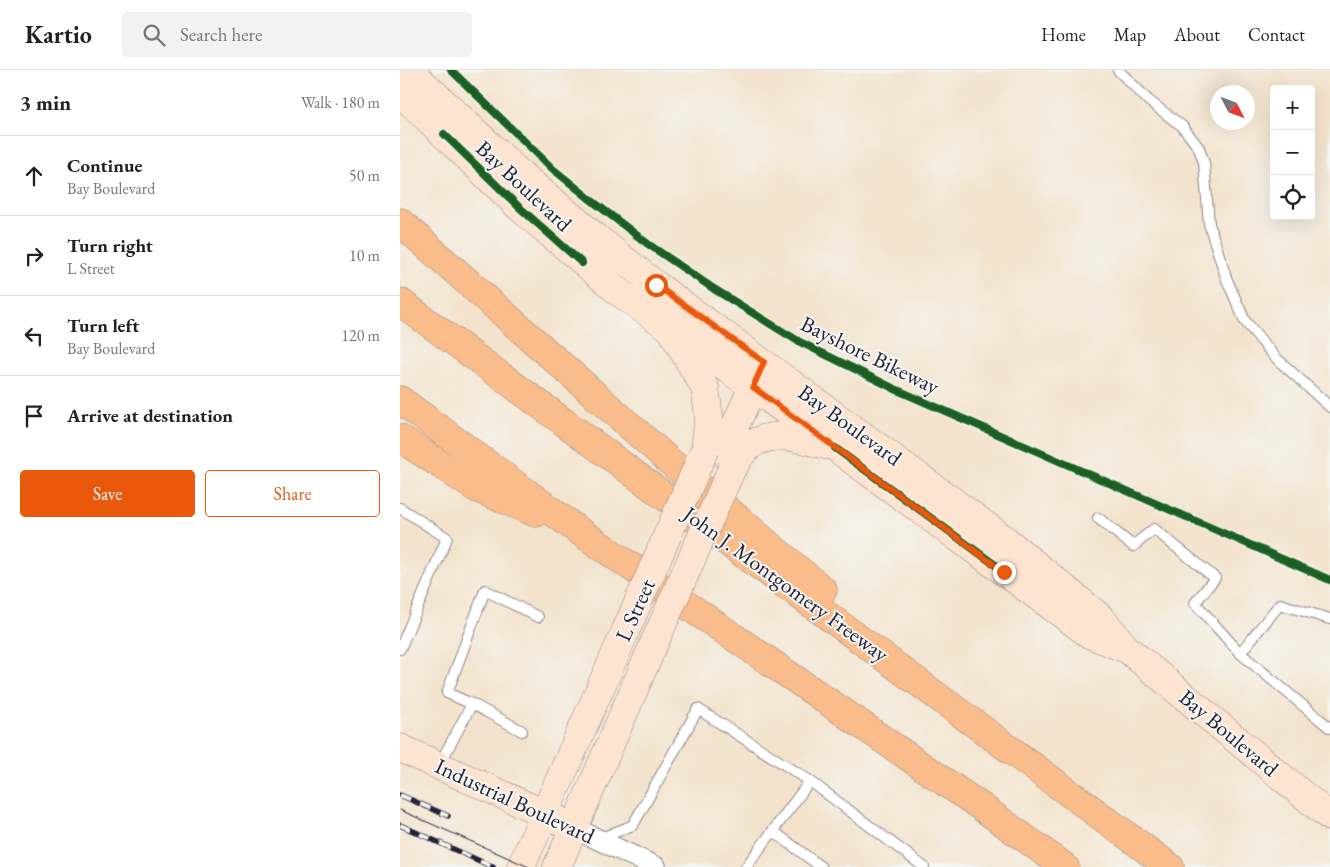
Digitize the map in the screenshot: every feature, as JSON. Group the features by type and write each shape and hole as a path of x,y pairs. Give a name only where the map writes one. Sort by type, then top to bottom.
{"highway":[{"path":"400,222 675,466 1021,756"},
{"name":"John J. Montgomery Freeway","path":"400,302 1170,867"},
{"path":"400,400 579,531 980,806 1065,867"},
{"path":"400,438 476,488 579,531"}],"main road":[{"name":"Bay Boulevard","path":"409,70 519,173 753,371 835,448 1089,634 1127,649"},
{"name":"Bay Boulevard","path":"400,92 519,207 582,263 671,329 753,371 1003,538 1102,618 1127,649 1330,817"},
{"path":"671,329 705,388 709,416 705,449"},
{"name":"L Street","path":"521,867 705,449 719,431 753,371"},
{"path":"732,468 725,448 753,371"},
{"name":"L Street","path":"557,867 732,468 747,448 763,438 778,436 801,439 835,448"},
{"name":"Industrial Boulevard","path":"400,748 574,828"}],"street":[{"name":"Industrial Boulevard","path":"574,828 656,867"}],"lane":[{"path":"1118,70 1149,101 1182,126 1199,148 1204,163 1209,224 1227,280 1245,320 1275,357 1330,407"},
{"path":"400,508 447,538 400,649"},
{"path":"1098,518 1133,546 1154,529 1215,578 1195,603 1240,653 1330,728"},
{"path":"522,731 447,693 486,590 538,617"},
{"path":"1240,653 1280,604 1330,619"},
{"path":"438,765 472,704"},
{"path":"598,839 633,825 698,709 810,781 924,867"},
{"path":"746,867 810,781"},
{"path":"773,830 821,867"}],"tram line":[{"path":"400,810 529,867"}],"railway":[{"path":"400,795 448,816"},
{"path":"400,825 493,867"}],"cycle path":[{"name":"Bayshore Bikeway","path":"451,70 553,169 595,203 648,244 714,289 798,341 895,389 1330,580"},
{"path":"444,134 519,207 582,263"},
{"path":"835,448 1005,572"}],"route":[{"path":"656,285 764,362 753,387 1004,572"}]}
